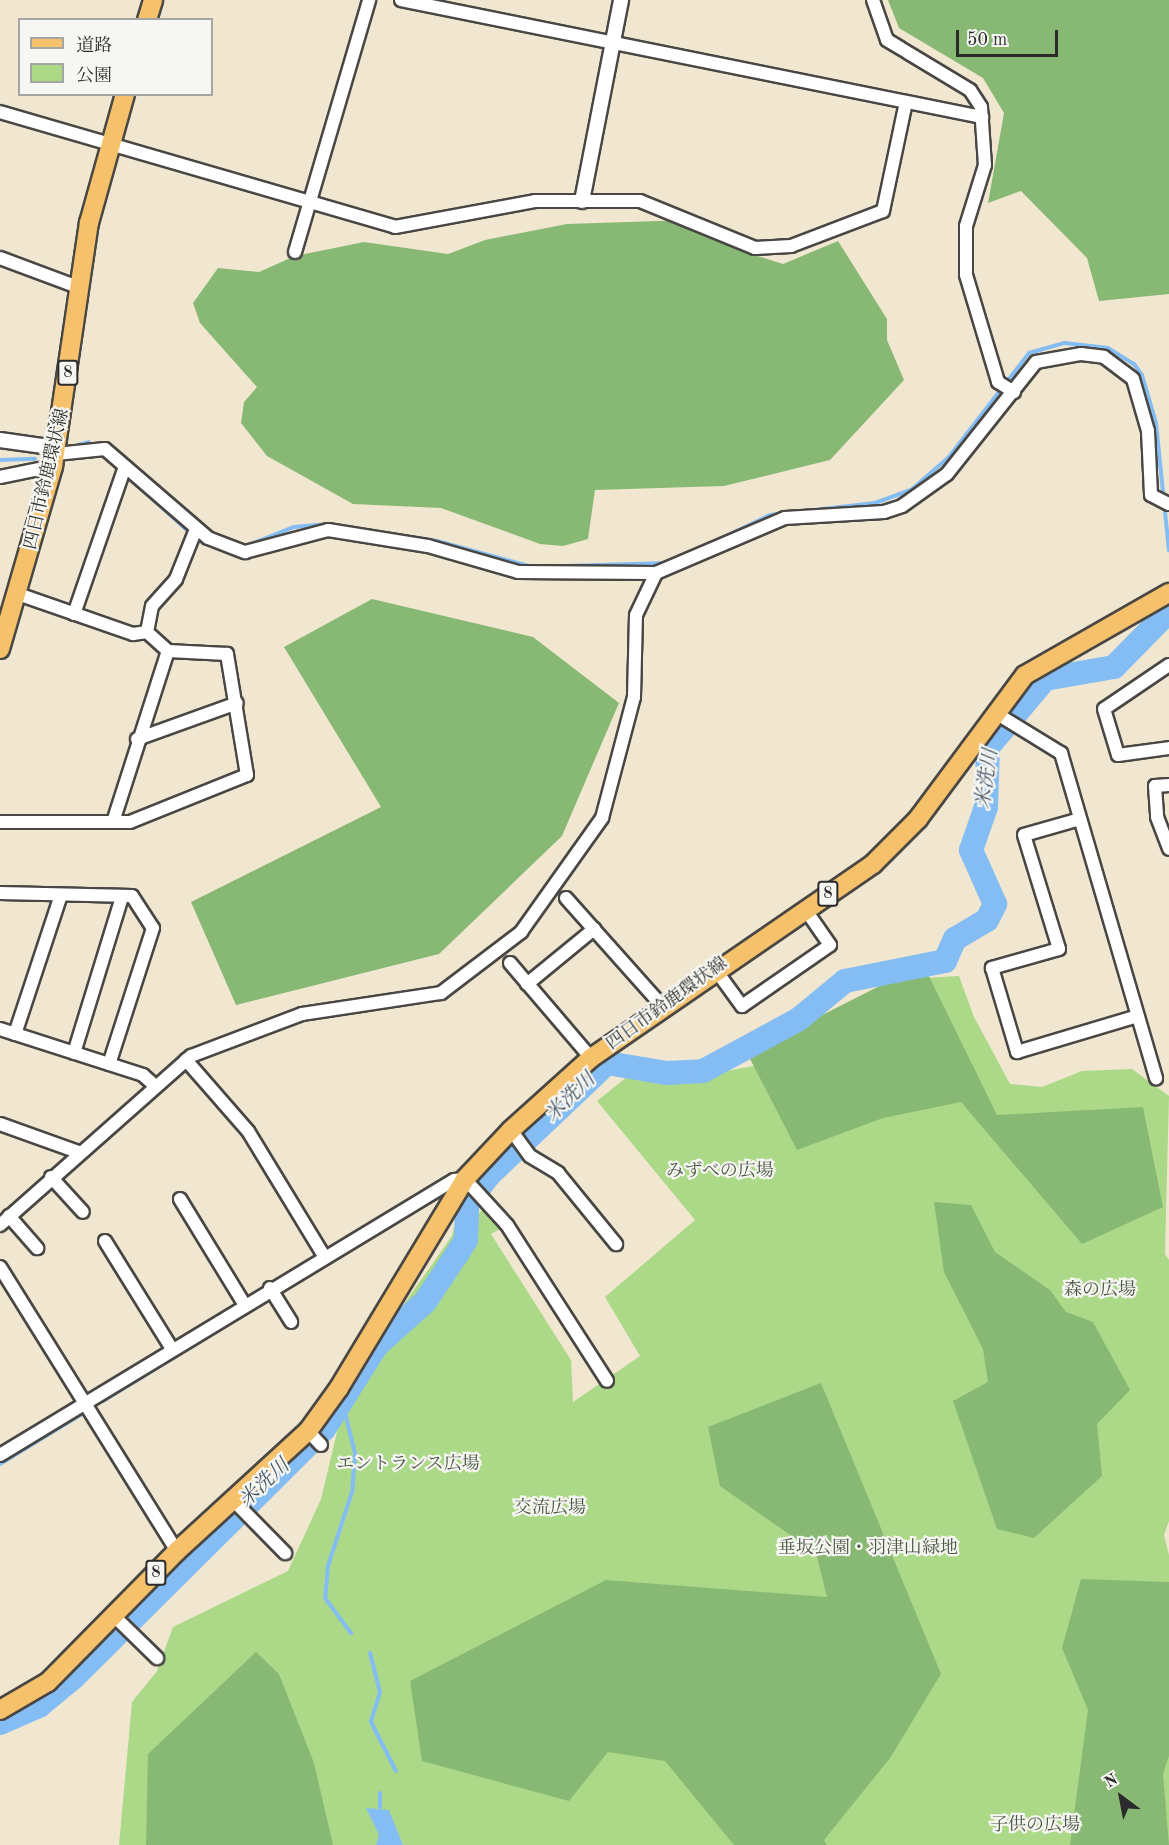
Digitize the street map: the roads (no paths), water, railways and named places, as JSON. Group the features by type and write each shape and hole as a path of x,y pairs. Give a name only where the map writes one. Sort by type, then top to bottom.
{"main road":[{"path":"148,18 153,0"},
{"name":"四日市鈴鹿環状線","path":"0,649 18,594 55,456 78,287 124,96"},
{"name":"四日市鈴鹿環状線","path":"0,1710 48,1682 118,1620 177,1551 309,1433 468,1182 514,1133 591,1058 715,969 805,909 899,840 944,787 996,714 1038,665 1168,598"}],"street":[{"path":"295,252 369,0"},
{"path":"401,0 982,117"},
{"path":"582,201 621,0"},
{"path":"873,0 887,40 970,90 982,117 985,165 966,226 966,275 998,382 1013,392"},
{"path":"0,112 395,227 535,201 640,201 755,248 791,246 883,211 906,102"},
{"path":"0,258 78,287"},
{"path":"0,477 55,456 100,447 125,467 193,533 237,549 328,530 428,546 518,572 656,573 778,520 902,506 939,482 1030,368 1046,357 1094,355 1125,370 1143,408 1155,497 1169,504"},
{"path":"0,440 55,456"},
{"path":"74,614 125,467"},
{"path":"147,632 152,606 176,579 193,533"},
{"path":"37,1248 5,1220 153,1084 186,1060 302,1014 441,993 521,932 602,818 634,697 636,615 656,573"},
{"path":"18,594 134,634 147,632"},
{"path":"0,822 130,822 247,775 237,703 227,654 168,651 147,632"},
{"path":"113,822 137,739 168,651"},
{"path":"1169,665 1104,709 1118,755 1169,748"},
{"path":"137,739 237,703"},
{"path":"996,714 1060,753 1156,1077"},
{"path":"1169,785 1155,786 1157,817 1169,849"},
{"path":"1080,819 1024,835 1059,949 992,968 1017,1053 1138,1016"},
{"path":"0,893 132,896 153,928 110,1064"},
{"path":"15,1034 61,895"},
{"path":"74,1053 122,897"},
{"path":"567,898 663,1007"},
{"path":"715,969 742,1006 830,945 805,909"},
{"path":"527,984 594,929"},
{"path":"510,963 591,1058"},
{"path":"0,1029 110,1064 153,1084"},
{"path":"186,1060 248,1131 324,1256"},
{"path":"0,1124 78,1152"},
{"path":"514,1133 530,1156 558,1173 616,1244"},
{"path":"51,1177 84,1212"},
{"path":"0,1455 244,1304 273,1293 324,1256 439,1187 468,1182 484,1198 607,1381"},
{"path":"180,1199 244,1304"},
{"path":"105,1241 172,1349"},
{"path":"0,1267 177,1551"},
{"path":"273,1293 291,1323"},
{"path":"309,1433 321,1445"},
{"path":"234,1500 285,1554"},
{"path":"118,1620 157,1658"}],"water":[{"path":"366,1808 389,1810 403,1845 376,1845 379,1835"}],"waterway":[{"path":"705,546 770,515 875,503 911,490 949,457 1029,353 1065,343 1108,348 1134,364 1142,375 1156,423 1169,550"},
{"path":"78,445 89,442"},
{"path":"0,460 35,459"},
{"path":"129,478 188,531 226,550"},
{"path":"244,547 294,527 326,524 437,541 533,567"},
{"path":"565,566 668,563"},
{"name":"米洗川","path":"0,1723 39,1706 74,1677 324,1429 377,1345 425,1302 459,1251 466,1240 467,1204 489,1175 607,1063 667,1073 703,1071 799,1019 845,981 945,961 955,939 987,920 995,904 971,850 986,807 988,747 1045,679 1114,667 1169,611"},
{"path":"103,1401 271,1298"},
{"path":"343,1405 355,1453 352,1492 328,1566 325,1598 351,1633"},
{"path":"0,1464 82,1414"},
{"path":"370,1653 380,1692 371,1722 396,1771"},
{"path":"380,1793 380,1807"}],"park label":[{"name":"みずべの広場","path":"720,1171"},
{"name":"森の広場","path":"1100,1290"},
{"name":"エントランス広場","path":"408,1464"},
{"name":"交流広場","path":"550,1508"},
{"name":"垂坂公園・羽津山緑地","path":"868,1548"},
{"name":"子供の広場","path":"1035,1825"}]}
